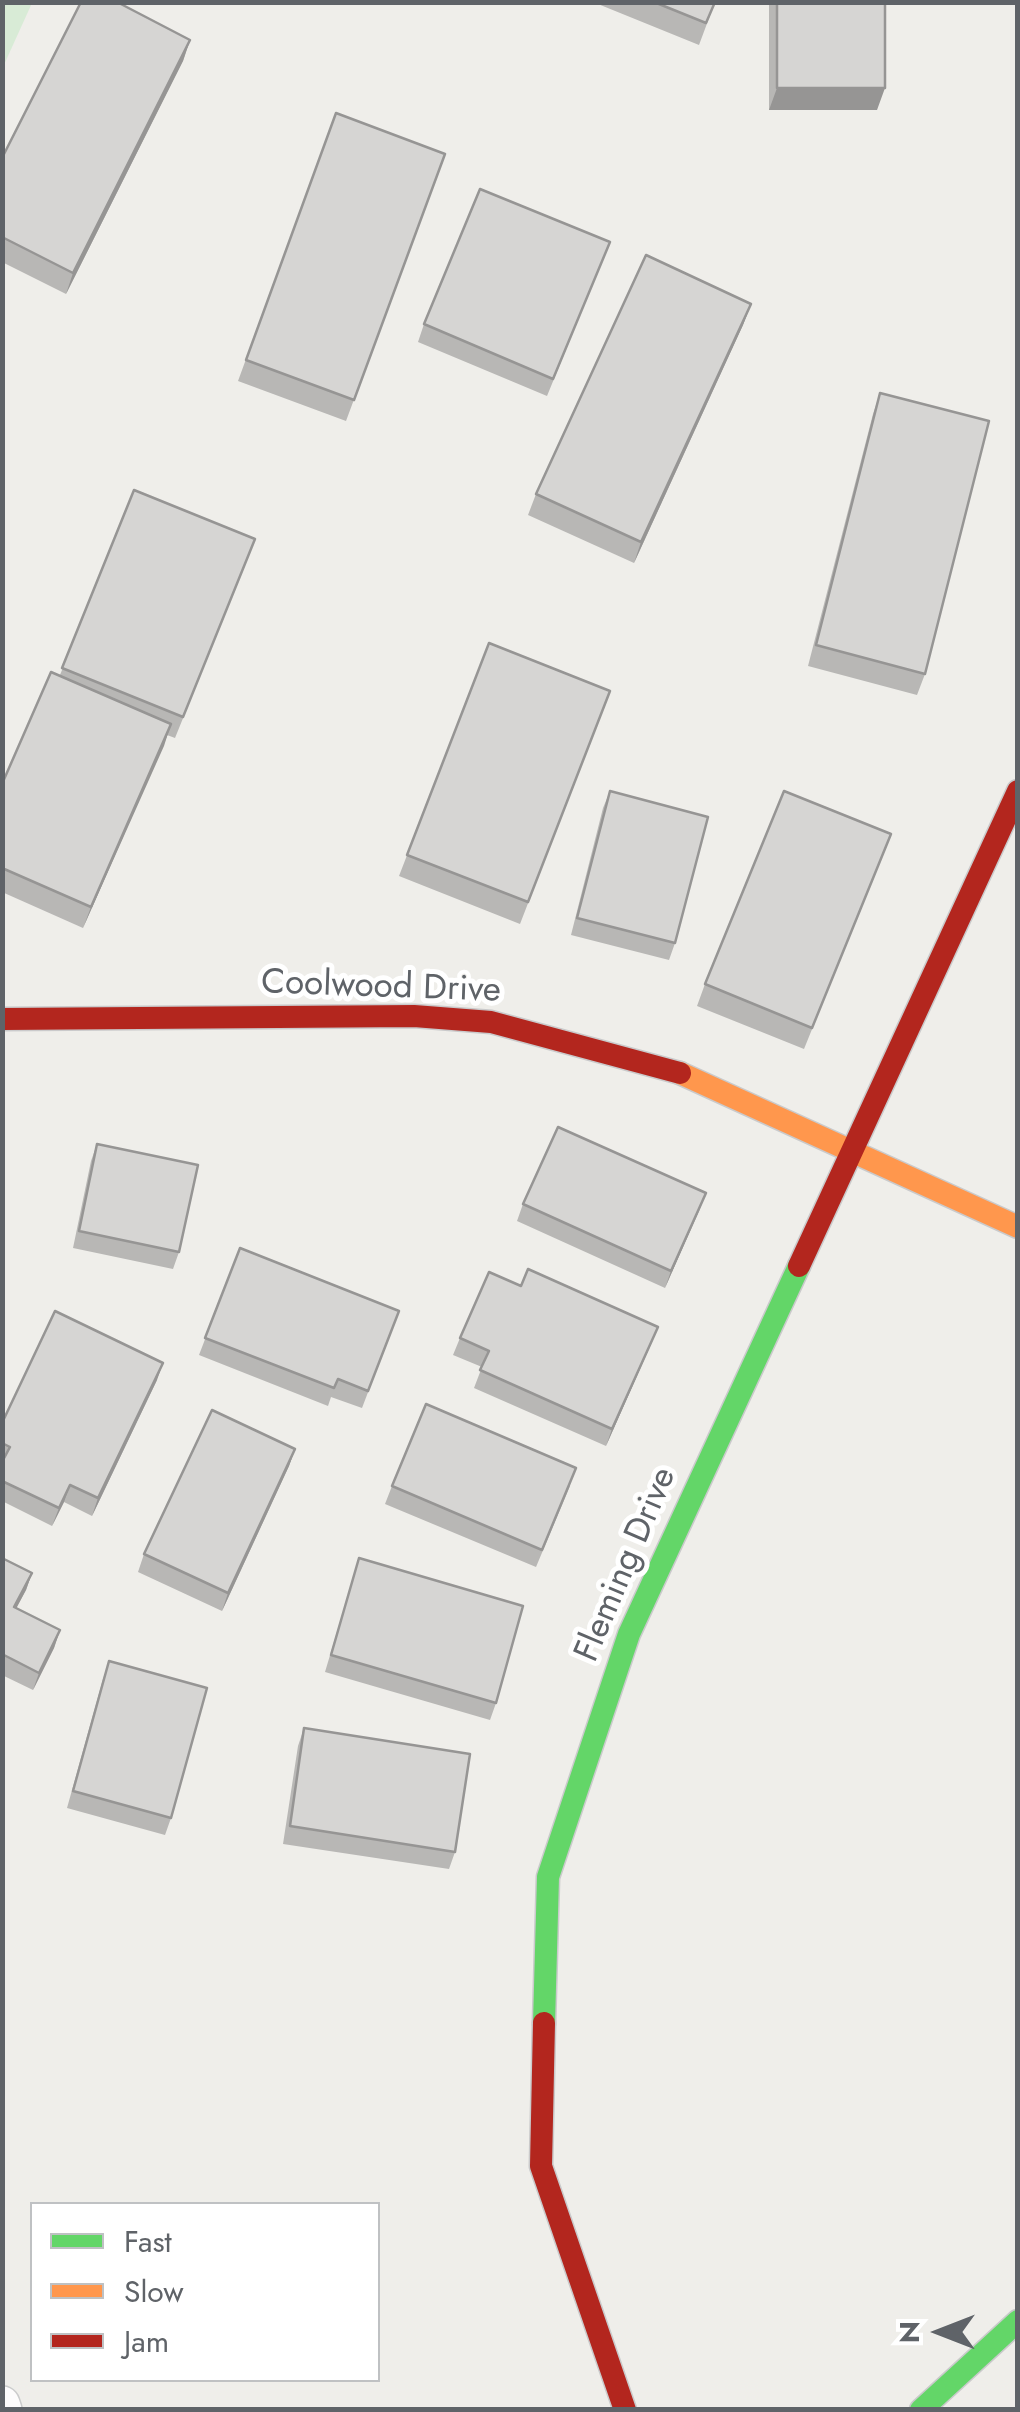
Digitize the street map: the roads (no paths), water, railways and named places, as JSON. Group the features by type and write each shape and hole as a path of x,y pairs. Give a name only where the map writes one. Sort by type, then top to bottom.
{"street":[{"name":"Fleming Drive","path":"625,2410 541,2166 548,1876 630,1634 1018,791"},
{"name":"Coolwood Drive","path":"2,1019 414,1016 491,1022 668,1068 1018,1228"},
{"path":"921,2410 1018,2322"}]}
